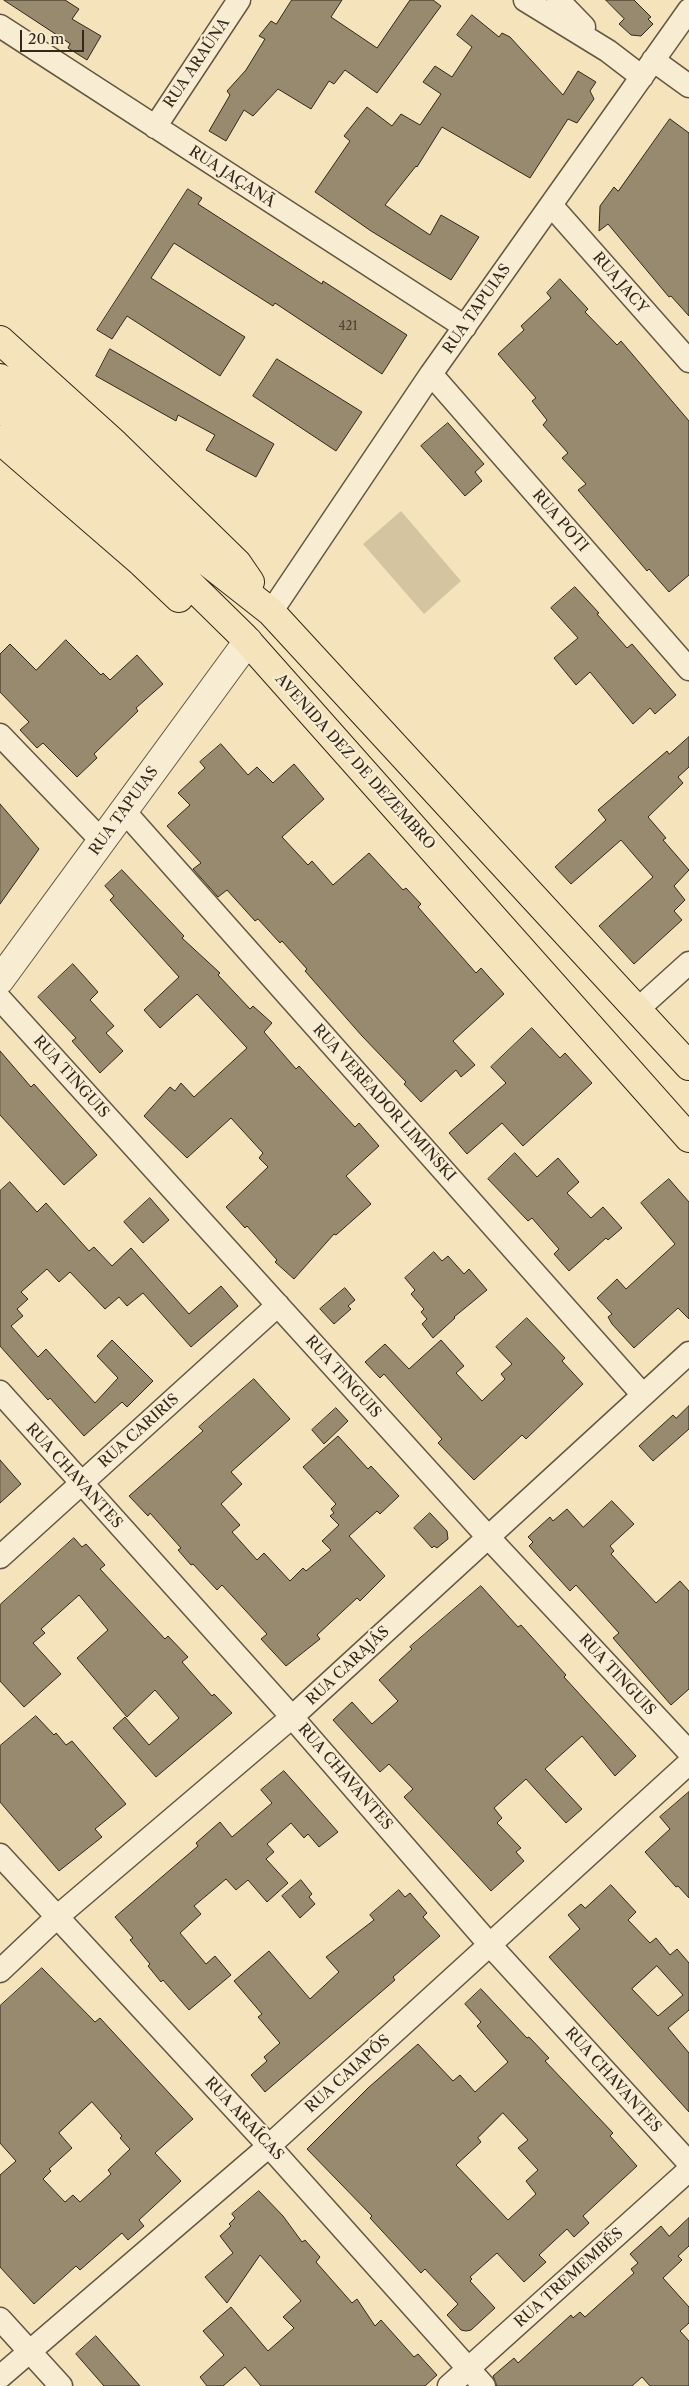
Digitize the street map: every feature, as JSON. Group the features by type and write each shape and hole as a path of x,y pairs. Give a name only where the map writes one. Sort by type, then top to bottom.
{"highway":[{"path":"0,340 115,444 237,563 271,612 638,1008 689,1066"},
{"path":"0,378 108,465 206,560 271,612"},
{"name":"AVENIDA DEZ DE DEZEMBRO","path":"0,407 87,483 246,639 689,1138"},
{"path":"0,440 142,563 205,622 246,639"}],"street":[{"name":"RUA ARAÚNA","path":"155,127 239,0"},
{"path":"525,0 608,51 689,86"},
{"path":"558,0 608,51"},
{"name":"RUA TAPUIAS","path":"271,612 431,374 689,10"},
{"name":"RUA JAÇANÃ","path":"0,26 465,327"},
{"name":"RUA JACY","path":"551,205 689,361"},
{"name":"RUA POTI","path":"431,374 689,668"},
{"name":"RUA TAPUIAS","path":"0,980 124,811 246,639"},
{"path":"0,735 102,841"},
{"name":"RUA VEREADOR LIMINSKI","path":"124,811 643,1395"},
{"path":"638,1008 689,963"},
{"name":"RUA TINGUIS","path":"0,999 488,1537 689,1752"},
{"name":"RUA CARIRIS","path":"0,1557 278,1305"},
{"name":"RUA CARAJÁS","path":"0,1970 56,1917 292,1717 689,1353"},
{"name":"RUA CHAVANTES","path":"0,1392 292,1717 490,1945 689,2163"},
{"name":"RUA CAIAPÓS","path":"0,2377 269,2146 689,1762"},
{"name":"RUA ARAÍCAS","path":"0,1855 269,2146 484,2386"},
{"name":"RUA TREMEMBÉS","path":"449,2386 689,2170"},
{"path":"0,2319 61,2386"}],"shaded area":[{"path":"401,511 461,581 424,614 363,544"}],"building":[{"path":"4,0 65,0 79,9 72,19 101,36 87,60 68,48 70,44"},
{"path":"292,0 342,0 331,17 377,48 410,0 433,0 441,6 377,93 345,70 334,84 329,81 311,109 278,89 253,116 244,110 226,141 209,131 230,95 227,91 246,70 265,39 259,36 271,21 276,24"},
{"path":"606,0 634,0 651,17 648,19 653,24 641,36 631,35 619,24 624,19"},
{"path":"472,15 499,37 502,33 510,37 563,95 578,71 596,82 590,91 594,99 577,123 568,119 530,178 442,127 417,167 385,205 430,235 441,215 479,237 451,280 371,231 315,192 350,141 344,136 367,107 392,126 401,114 420,125 441,94 423,82 435,66 452,77 472,47 457,35"},
{"path":"670,119 689,133 689,316 671,296 669,297 608,224 599,231 600,206 614,187 618,191"},
{"path":"188,189 202,198 198,204 322,284 323,281 407,335 382,374 275,303 273,306 174,243 151,278 245,337 220,376 127,316 112,339 97,330"},
{"path":"560,279 588,309 585,312 617,345 621,341 689,421 689,575 669,592 649,569 647,571 578,490 586,484 562,458 568,453 543,425 547,420 532,401 536,398 498,354 524,330 521,326 551,298 547,293"},
{"path":"110,349 274,444 256,477 206,450 215,435 178,415 176,421 96,376"},
{"path":"277,359 362,412 336,451 253,396"},
{"path":"448,423 484,464 475,472 482,481 465,496 421,446"},
{"path":"575,587 627,648 632,644 676,695 655,714 650,708 633,724 590,672 576,685 554,658 578,638 551,608"},
{"path":"66,640 101,675 103,673 110,680 137,655 163,684 136,708 138,711 94,754 97,758 77,777 43,743 37,748 20,730 29,722 0,692 0,654 10,644 36,670"},
{"path":"689,737 689,767 678,777 683,783 648,817 666,838 663,840 689,870 674,886 685,900 674,911 682,920 634,964 599,926 653,877 621,840 571,884 555,867 606,820 598,810 667,751 669,754"},
{"path":"221,744 248,775 257,767 273,783 294,764 324,799 282,837 308,865 312,861 333,885 369,853 403,890 406,888 421,904 418,907 476,973 481,968 504,994 453,1041 475,1065 461,1077 456,1070 421,1102 404,1084 406,1082 362,1036 305,971 307,969 282,941 280,943 258,919 255,921 227,890 218,897 193,869 201,863 167,826 190,805 178,793 205,768 200,762"},
{"path":"0,804 39,849 0,904"},
{"path":"122,870 184,936 182,938 220,973 218,975 250,1009 253,1006 272,1023 264,1032 296,1069 299,1066 355,1127 359,1123 379,1146 346,1176 371,1204 336,1235 334,1234 294,1279 275,1262 277,1260 247,1226 245,1228 226,1207 268,1167 259,1158 263,1153 231,1118 187,1158 144,1116 170,1087 175,1091 181,1083 194,1097 247,1048 197,994 160,1028 144,1010 179,977 110,900 114,896 105,886"},
{"path":"73,964 98,992 90,1000 114,1026 106,1033 123,1051 100,1073 72,1041 76,1038 38,997"},
{"path":"532,1028 560,1058 565,1053 592,1083 523,1146 502,1123 467,1154 449,1133 506,1083 491,1067"},
{"path":"0,1051 31,1087 34,1084 97,1155 64,1185 0,1115"},
{"path":"515,1153 537,1177 558,1158 579,1182 567,1193 591,1218 603,1207 622,1228 608,1240 606,1238 569,1271 554,1254 559,1249 532,1218 528,1221 488,1179"},
{"path":"669,1179 689,1202 689,1319 678,1308 634,1348 612,1324 608,1317 612,1314 597,1298 617,1279 626,1289 675,1244 641,1203"},
{"path":"10,1182 37,1212 46,1203 89,1251 94,1247 112,1266 131,1248 189,1314 221,1286 238,1306 191,1347 143,1293 127,1306 119,1297 105,1309 70,1272 59,1282 47,1269 21,1292 28,1299 17,1309 23,1316 11,1326 38,1357 46,1349 95,1403 118,1378 97,1356 112,1340 153,1381 127,1407 122,1402 84,1436 50,1398 48,1400 0,1346 0,1191"},
{"path":"150,1198 169,1220 143,1243 124,1222"},
{"path":"434,1252 442,1261 448,1256 464,1274 469,1269 487,1290 454,1317 433,1338 422,1324 427,1319 421,1312 424,1309 411,1294 415,1290 405,1278"},
{"path":"345,1288 355,1300 348,1306 351,1309 334,1324 320,1309"},
{"path":"527,1318 565,1358 562,1361 583,1384 526,1439 522,1435 474,1480 438,1443 442,1439 384,1374 380,1378 365,1362 385,1344 409,1369 441,1340 464,1366 456,1373 482,1401 505,1379 501,1374 512,1364 496,1347"},
{"path":"254,1379 290,1419 231,1472 242,1484 221,1504 240,1525 232,1532 257,1560 264,1553 290,1581 303,1568 306,1571 331,1550 322,1541 339,1525 330,1516 334,1513 331,1509 336,1504 303,1467 338,1436 368,1469 371,1466 399,1496 380,1514 377,1511 349,1536 385,1576 360,1601 357,1598 317,1635 320,1639 286,1666 261,1639 267,1634 222,1585 217,1590 193,1564 191,1565 178,1550 181,1548 150,1513 148,1516 129,1496 203,1431 199,1427"},
{"path":"689,1406 689,1429 653,1461 639,1446 673,1415 676,1418"},
{"path":"336,1408 348,1421 324,1444 312,1430"},
{"path":"0,1460 21,1484 0,1503"},
{"path":"612,1501 634,1524 610,1546 614,1551 611,1554 656,1603 680,1581 689,1591 689,1689 671,1705 613,1638 619,1633 576,1585 570,1591 529,1546 533,1542 528,1537 550,1517 553,1521 567,1509 583,1527"},
{"path":"430,1513 447,1531 448,1539 437,1548 434,1546 432,1548 414,1528"},
{"path":"74,1538 82,1547 86,1544 105,1565 100,1569 165,1639 168,1636 188,1657 182,1662 212,1696 214,1694 232,1713 156,1777 113,1728 125,1717 149,1745 179,1718 155,1690 127,1717 77,1658 108,1630 79,1595 41,1629 45,1633 33,1643 61,1674 24,1707 0,1681 0,1605"},
{"path":"481,1586 518,1627 521,1625 566,1675 564,1677 636,1756 615,1776 582,1736 545,1769 582,1809 566,1823 526,1779 494,1808 502,1818 497,1823 521,1848 516,1852 524,1861 491,1891 404,1797 413,1789 389,1764 380,1772 333,1720 352,1702 372,1724 398,1701 379,1680 412,1649 410,1647"},
{"path":"36,1716 54,1735 56,1733 66,1745 72,1741 126,1804 95,1829 102,1837 59,1871 0,1802 0,1746"},
{"path":"284,1771 338,1832 319,1847 308,1834 304,1838 291,1823 267,1844 274,1852 266,1859 288,1883 267,1902 248,1880 236,1890 226,1879 194,1906 201,1914 180,1933 206,1964 215,1956 231,1975 189,2010 148,1966 150,1964 130,1940 133,1938 115,1917 198,1846 196,1843 220,1822 232,1837 272,1803 261,1790"},
{"path":"689,1792 689,1898 678,1886 676,1887 645,1852 670,1829 660,1817"},
{"path":"301,1880 312,1894 309,1897 315,1904 300,1918 282,1896"},
{"path":"611,1885 636,1912 628,1920 650,1943 656,1938 670,1955 677,1949 689,1963 689,2010 668,2028 689,2053 689,2112 549,1957 580,1929 568,1915 581,1904 585,1908","holes":["657,1966 683,1995 658,2016 632,1989"]},
{"path":"399,1890 405,1897 410,1893 427,1913 423,1917 440,1936 393,1977 395,1980 265,2092 251,2075 267,2061 264,2057 280,2043 258,2017 262,2014 234,1981 269,1951 310,1999 339,1972 326,1957 374,1920 370,1915"},
{"path":"42,1968 95,2022 100,2018 193,2119 155,2153 181,2181 139,2220 144,2226 128,2240 122,2233 80,2270 76,2266 34,2304 0,2267 0,2175 16,2161 0,2143 0,2006","holes":["92,2102 122,2136 120,2138 130,2149 108,2170 111,2174 80,2202 73,2195 65,2202 43,2179 51,2171 49,2169 72,2148 59,2133"]},
{"path":"481,1989 527,2038 529,2037 549,2058 545,2061 613,2133 610,2136 637,2166 583,2216 589,2223 574,2237 567,2229 539,2255 546,2262 524,2282 497,2253 470,2277 472,2279 470,2281 495,2308 471,2330 466,2331 461,2330 447,2315 458,2304 425,2269 421,2273 370,2218 372,2216 307,2149 368,2088 418,2044 453,2081 460,2075 475,2092 508,2062 477,2026 481,2022 465,2004","holes":["503,2113 528,2140 518,2148 538,2170 526,2181 536,2194 508,2220 456,2165 481,2142 478,2138"]},
{"path":"259,2191 283,2216 302,2242 305,2240 320,2257 316,2262 352,2303 357,2299 375,2326 381,2320 414,2357 418,2354 437,2375 425,2386 261,2386 245,2367 223,2386 207,2386 200,2377 224,2355 203,2331 231,2307 268,2351 294,2328 283,2317 301,2301 260,2255 227,2303 205,2277 233,2253 220,2236 231,2226 229,2224 235,2218 232,2214"},
{"path":"689,2218 689,2246 678,2256 682,2260 663,2278 689,2307 689,2323 680,2331 689,2341 689,2386 650,2386 642,2377 632,2386 497,2386 493,2376 514,2358 518,2363 571,2315 573,2318 580,2312 585,2317 634,2273 631,2269 638,2263 630,2254 661,2226 669,2236"},
{"path":"96,2336 140,2386 104,2386 76,2354"}]}
